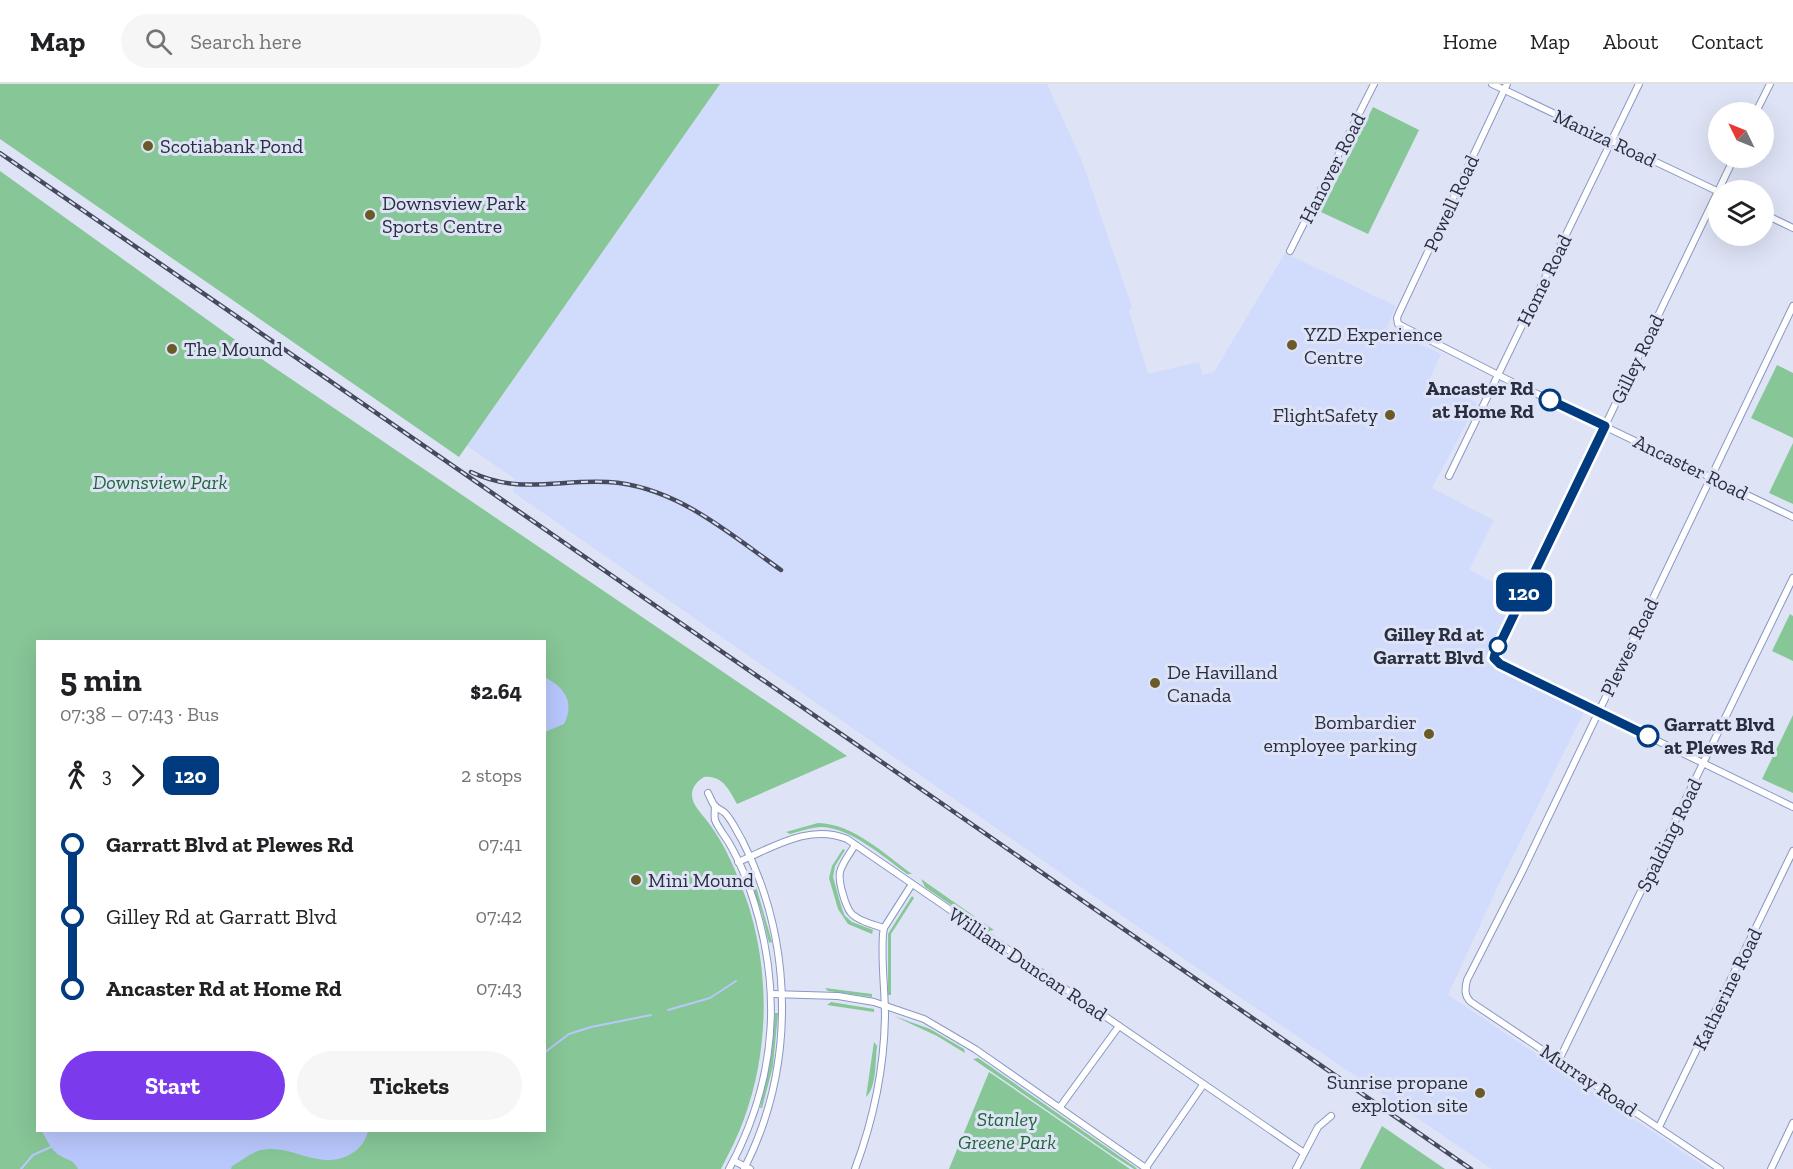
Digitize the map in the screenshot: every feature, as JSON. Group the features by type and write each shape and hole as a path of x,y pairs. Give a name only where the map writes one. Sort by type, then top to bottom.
{"street":[{"name":"Hanover Road","path":"1290,251 1374,84"},
{"name":"Maniza Road","path":"1492,84 1505,87 1708,187"},
{"name":"Home Road","path":"1449,477 1639,84"},
{"path":"1761,102 1770,84"},
{"name":"Powell Road","path":"1397,322 1399,313 1505,87"},
{"name":"Gilley Road","path":"1598,712 1500,664 1494,658 1708,213"},
{"path":"1774,219 1793,228"},
{"name":"Plewes Road","path":"1466,987 1467,980 1521,874 1793,306"},
{"name":"Ancaster Road","path":"1397,322 1402,328 1793,517"},
{"name":"Spalding Road","path":"1559,1060 1793,578"},
{"path":"1598,712 1793,807"},
{"path":"708,793 715,806 725,813 750,857 766,900 783,993 780,1048 771,1100 746,1168 734,1161"},
{"path":"715,806 715,820 738,862 758,916 768,953 772,994 769,1039 759,1095 749,1125 729,1169"},
{"name":"William Duncan Road","path":"738,862 807,834 818,832 839,836 1304,1153"},
{"path":"855,845 838,879 846,902 854,917 884,928"},
{"name":"Katherine Road","path":"1659,1127 1793,851"},
{"path":"855,1169 874,1107 883,1042 884,928 912,885"},
{"name":"Murray Road","path":"1466,987 1466,996 1471,1002 1720,1169"},
{"path":"772,994 838,996 884,1005 915,1015 951,1033 1146,1169 1203,1084"},
{"path":"1060,1107 1119,1026"},
{"path":"1296,1169 1318,1127 1331,1116"},
{"path":"1771,1169 1793,1123"}],"shaded area":[{"path":"720,84 1047,84 1082,161 1132,307 1129,311 1148,374 1199,362 1203,375 1214,372 1285,253 1396,306 1387,328 1441,354 1429,380 1477,403 1432,488 1494,520 1469,570 1516,594 1484,660 1585,710 1498,886 1448,995 1708,1169 1492,1169 1203,972 513,492 515,479 467,446"}],"green space":[{"name":"Downsview Park Sports Centre","path":"0,84 720,84 459,457 0,139"},
{"path":"1373,107 1419,130 1368,234 1321,212"},
{"name":"Downsview Park","path":"0,171 269,364 847,756 737,804 725,784 716,778 704,777 693,789 694,802 731,861 748,904 755,930 763,984 762,1039 752,1093 739,1132 721,1169 0,1169"},
{"path":"1777,365 1793,373 1793,438 1751,418"},
{"path":"1793,443 1793,504 1769,493"},
{"path":"1790,614 1793,616 1793,661 1772,651"},
{"path":"1793,715 1793,793 1762,779"},
{"path":"818,823 856,834 912,874 907,874 856,838 833,829 818,827 790,834 786,832"},
{"path":"843,849 845,850 835,866 833,877 842,909 845,916 852,922 873,930 872,934 848,924 838,909 829,878 832,866"},
{"path":"753,876 772,942 769,943 749,877"},
{"path":"921,879 994,930 989,931 925,887"},
{"path":"912,896 914,898 891,934 891,995 888,995 888,934"},
{"path":"825,988 872,994 872,997 828,991"},
{"path":"831,1002 874,1009 874,1012 827,1005"},
{"path":"775,1013 778,1013 773,1066 762,1108 760,1108 772,1049"},
{"path":"894,1016 930,1029 964,1049 965,1053 937,1036"},
{"path":"874,1042 877,1046 875,1073 870,1093 866,1097"},
{"path":"978,1058 1137,1169 1112,1155 973,1059"},
{"name":"Stanley Greene Park","path":"989,1072 995,1076 1130,1169 949,1169"},
{"path":"1382,1126 1445,1169 1360,1169"}],"water":[{"path":"546,678 558,686 566,696 568,709 564,724 546,732"},
{"path":"43,1132 368,1132 358,1149 340,1159 318,1159 269,1149 254,1153 232,1166 231,1169 78,1169 72,1161 59,1155"}],"waterway":[{"path":"668,1010 710,998 736,981"},
{"path":"546,1051 569,1034 591,1027 651,1015"},
{"path":"21,1169 33,1155 51,1147"}],"railway":[{"path":"0,153 1471,1169"},
{"path":"471,472 506,483 608,482 633,485 656,492 679,502 721,527 781,570"}],"bus line":[{"name":"120","path":"1550,400 1605,426 1494,658 1500,664 1648,736"}],"place":[{"name":"Scotiabank Pond","path":"148,146"},
{"name":"Downsview Park Sports Centre","path":"370,215"},
{"name":"YZD Experience Centre","path":"1292,345"},
{"name":"The Mound","path":"172,349"},
{"name":"Ancaster Rd at Home Rd","path":"1550,400"},
{"name":"FlightSafety","path":"1390,415"},
{"name":"Gilley Rd at Garratt Blvd","path":"1498,646"},
{"name":"De Havilland Canada","path":"1155,683"},
{"name":"Bombardier employee parking","path":"1429,734"},
{"name":"Garratt Blvd at Plewes Rd","path":"1648,736"},
{"name":"Mini Mound","path":"636,880"},
{"name":"Sunrise propane explotion site","path":"1480,1093"}]}
